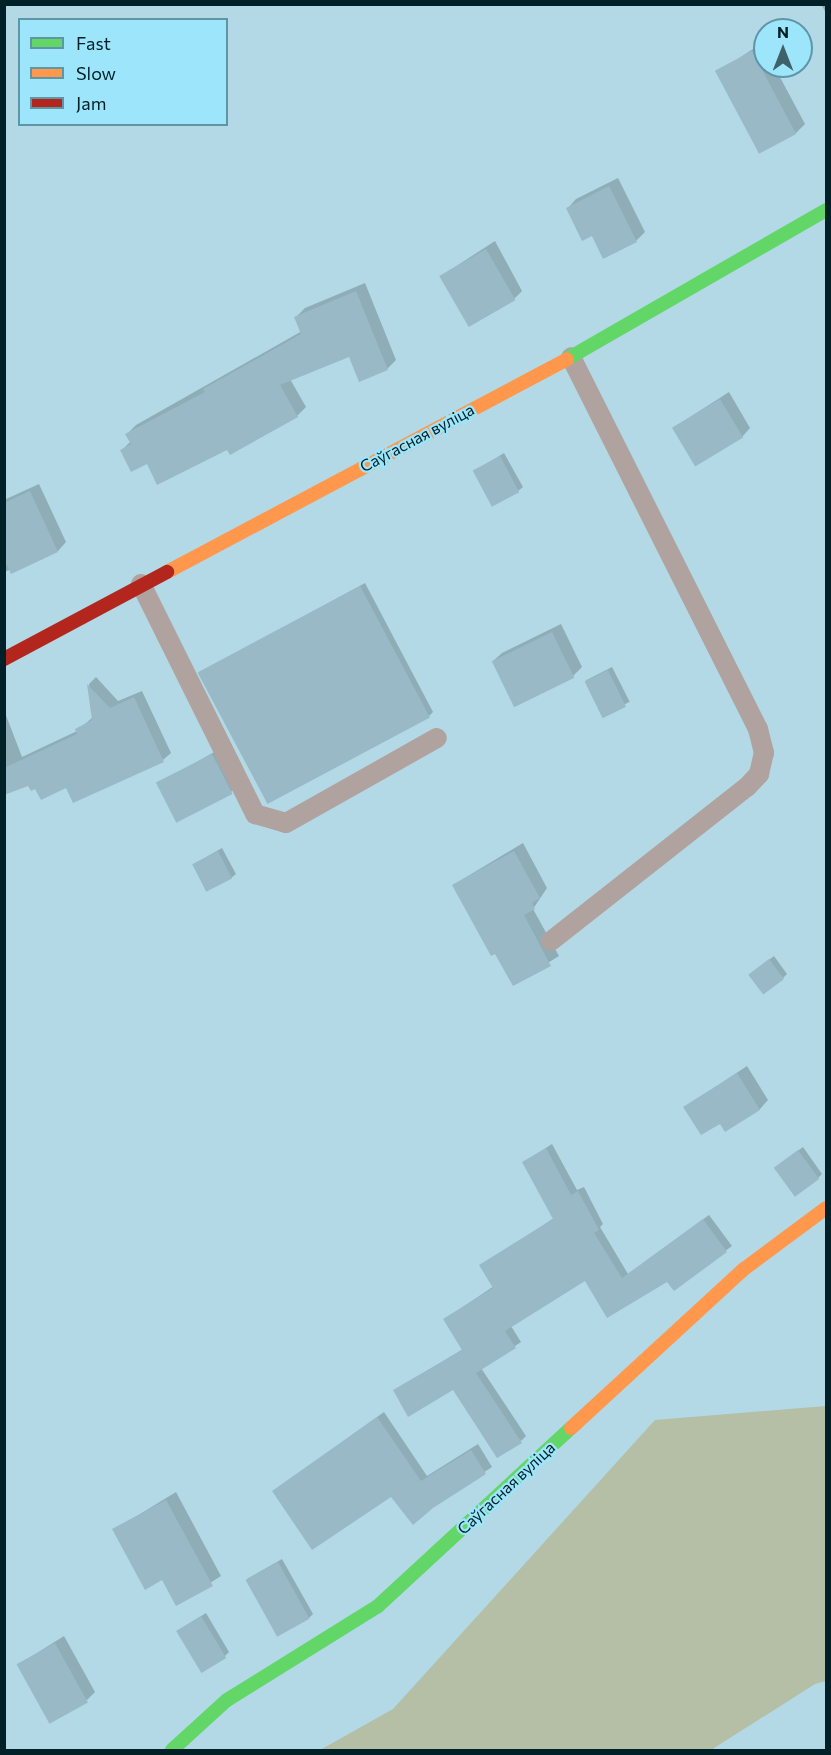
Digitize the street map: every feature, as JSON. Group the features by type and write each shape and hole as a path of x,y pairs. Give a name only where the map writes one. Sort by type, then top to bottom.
{"street":[{"name":"Саўгасная вуліца","path":"4,659 571,357 826,210"},
{"name":"Саўгасная вуліца","path":"172,1750 227,1700 378,1606 744,1269 826,1208"}],"lane":[{"path":"551,941 747,787 759,774 764,753 758,729 571,357"},
{"path":"141,584 255,814 286,824 437,738"}],"green space":[{"path":"826,1406 826,1681 815,1684 711,1750 320,1750 393,1709 655,1420"}],"building":[{"path":"752,51 753,78 766,78 796,134 759,154 715,71"},
{"path":"609,186 637,242 603,259 592,236 582,241 566,208"},
{"path":"486,249 516,300 469,327 439,276"},
{"path":"356,291 388,370 359,382 349,357 280,385 298,417 230,455 227,450 157,485 147,464 131,472 120,450 131,444 125,434 205,392 203,389 301,334 294,317"},
{"path":"720,399 743,438 695,466 672,428"},
{"path":"500,456 519,492 492,507 473,471"},
{"path":"30,491 58,552 11,574 4,559 4,503"},
{"path":"360,586 430,718 267,804 198,672"},
{"path":"552,632 574,678 514,707 492,661"},
{"path":"608,670 626,707 603,718 585,681"},
{"path":"87,684 110,708 134,697 164,762 73,803 66,788 41,800 35,789 31,791 28,786 4,795 4,768 77,734 75,729 92,720"},
{"path":"212,754 232,794 176,823 156,783"},
{"path":"218,851 232,879 206,892 192,864"},
{"path":"514,851 540,898 532,903 535,909 524,915 551,966 513,986 495,954 491,956 452,885"},
{"path":"769,959 784,979 763,995 748,975"},
{"path":"737,1073 760,1110 725,1132 720,1124 701,1135 683,1107"},
{"path":"546,1148 571,1195 578,1191 599,1230 594,1233 622,1278 703,1219 727,1252 674,1291 667,1282 607,1318 585,1281 505,1331 516,1348 476,1373 522,1443 497,1458 453,1390 408,1417 393,1390 462,1350 443,1319 493,1288 479,1265 553,1219 522,1162"},
{"path":"798,1150 819,1179 795,1197 774,1168"},
{"path":"377,1417 421,1481 471,1450 486,1474 433,1508 413,1525 391,1497 312,1550 272,1491"},
{"path":"166,1500 213,1586 176,1606 162,1580 145,1590 112,1529"},
{"path":"278,1562 310,1619 277,1637 246,1580"},
{"path":"201,1616 226,1658 201,1673 176,1631"},
{"path":"55,1643 88,1702 49,1724 17,1664"}],"traffic: fast":[{"path":"567,359 826,210"},
{"path":"172,1750 227,1700 378,1606 571,1428"}],"traffic: slow":[{"path":"167,572 567,359"},
{"path":"571,1428 744,1269 826,1208"}],"traffic: jam":[{"path":"4,659 167,572"}]}
